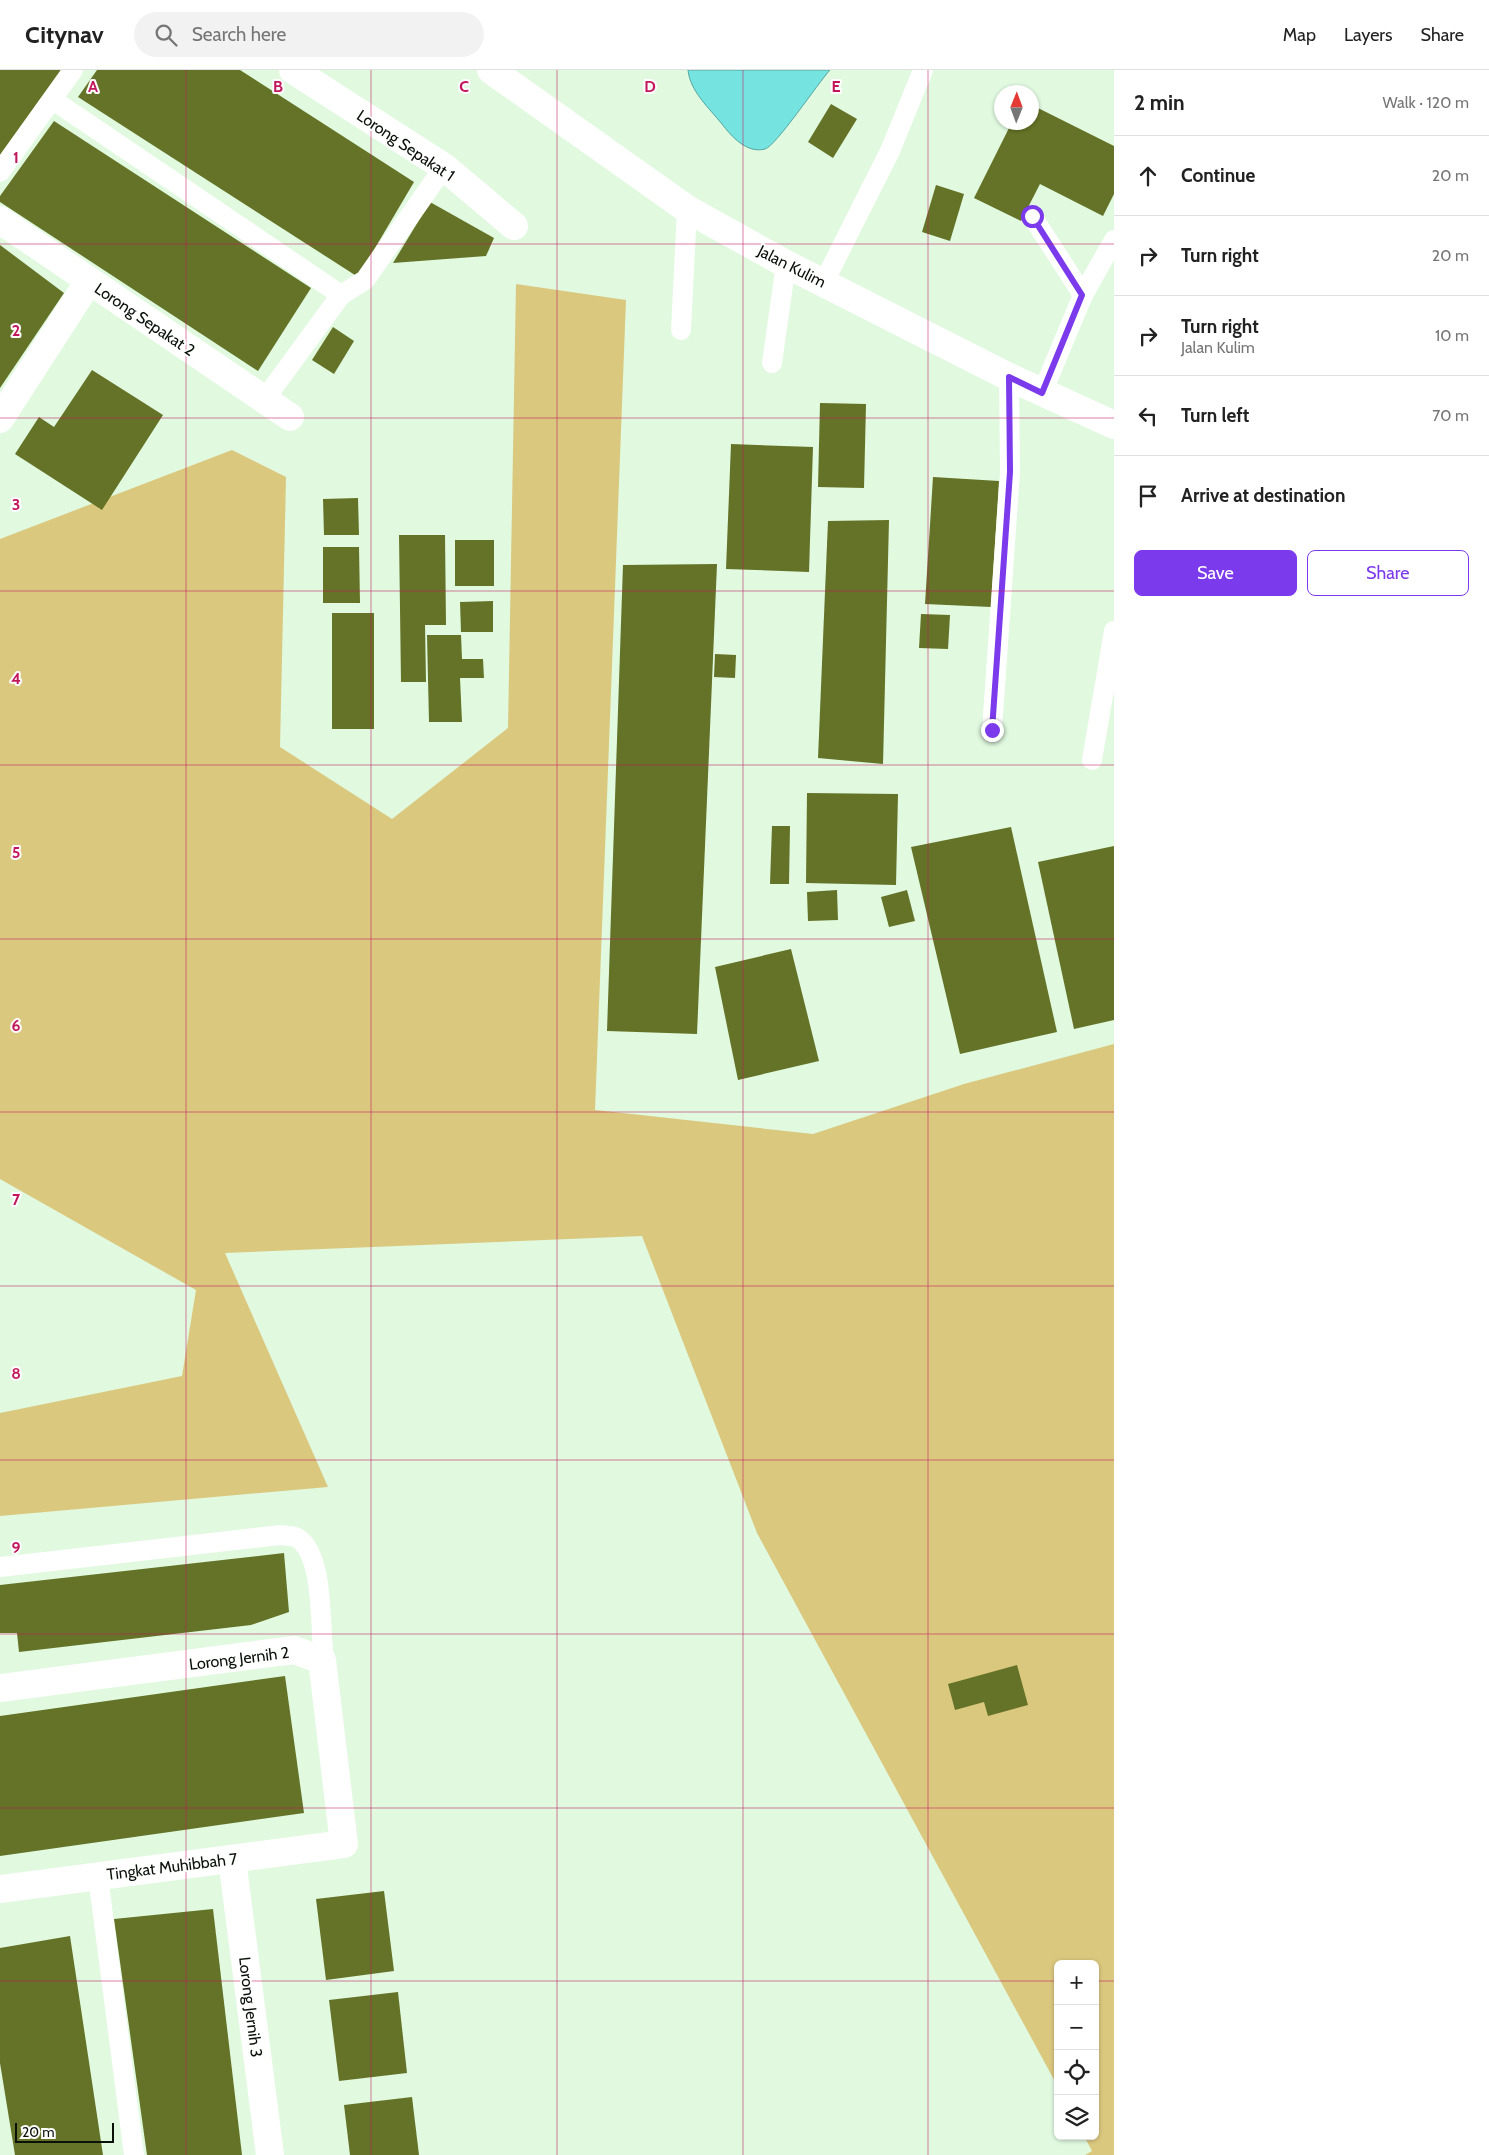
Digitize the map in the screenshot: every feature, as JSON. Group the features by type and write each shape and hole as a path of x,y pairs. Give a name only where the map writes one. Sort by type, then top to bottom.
{"street":[{"name":"Lorong Sepakat 1","path":"293,70 444,167 514,226"},
{"name":"Jalan Kulim","path":"491,70 687,209 786,264 1009,377 1114,425"},
{"name":"Lorong Sepakat 2","path":"0,220 290,418"},
{"path":"0,419 90,281"},
{"name":"Lorong Jernih 2","path":"0,1688 294,1650 322,1660"},
{"name":"Tingkat Muhibbah 7","path":"0,1889 344,1844 322,1660"},
{"name":"Lorong Jernih 3","path":"232,1859 270,2155"}],"lane":[{"path":"0,172 73,70"},
{"path":"824,282 890,151 923,70"},
{"path":"53,100 341,295"},
{"path":"264,400 341,295 365,280 444,167"},
{"path":"681,330 687,209"},
{"path":"1032,216 1082,295"},
{"path":"1042,393 1082,295 1114,240"},
{"path":"772,363 786,264"},
{"path":"992,730 1010,472 1009,377"},
{"path":"1092,760 1114,631"},
{"path":"0,1567 280,1535 297,1537 306,1546 314,1562 323,1649 322,1660"},
{"path":"98,1876 134,2155"}],"shaded area":[{"path":"516,284 626,300 595,1110 813,1134 964,1084 1114,1044 1114,2155 1085,2155 1092,2151 1086,2140 1099,2140 1099,1960 1054,1960 1054,2080 757,1533 642,1236 225,1253 328,1487 0,1516 0,1413 182,1376 196,1290 0,1179 0,539 232,450 286,477 280,747 392,819 508,728"}],"water":[{"path":"688,70 830,70 778,137 765,149 758,150 740,143 730,134 696,92"}],"building":[{"path":"0,70 62,70 0,158"},
{"path":"97,70 240,70 414,182 358,277 78,97"},
{"path":"831,104 857,119 833,158 808,142"},
{"path":"1039,108 1114,146 1114,194 1103,216 1040,184 1021,221 974,198 1008,130 1039,130"},
{"path":"54,121 311,288 258,371 0,202 0,196"},
{"path":"936,185 964,194 950,241 922,232"},
{"path":"430,202 494,238 486,256 393,263"},
{"path":"0,245 64,293 0,388"},
{"path":"333,327 354,341 334,374 312,360"},
{"path":"92,370 163,415 102,510 15,454 39,417 54,427"},
{"path":"820,403 866,404 864,488 818,487"},
{"path":"731,444 813,447 809,572 726,569"},
{"path":"933,477 999,481 991,607 925,604"},
{"path":"358,498 359,535 324,535 323,499"},
{"path":"889,520 883,764 818,758 828,521"},
{"path":"399,535 445,535 446,625 425,625 426,682 401,682"},
{"path":"455,540 494,540 494,586 455,586"},
{"path":"323,547 359,547 360,603 323,603"},
{"path":"717,564 697,1034 607,1031 623,565"},
{"path":"493,601 493,632 461,632 460,602"},
{"path":"332,613 374,613 374,729 332,729"},
{"path":"921,614 950,615 948,649 919,648"},
{"path":"427,635 461,635 462,659 483,659 484,678 460,678 462,722 429,722"},
{"path":"715,654 736,655 735,678 714,677"},
{"path":"807,793 898,794 896,885 806,883"},
{"path":"772,826 790,826 789,884 770,884"},
{"path":"1011,827 1057,1032 960,1054 911,847"},
{"path":"1114,846 1114,1020 1074,1029 1038,862"},
{"path":"837,890 838,920 808,921 807,892"},
{"path":"907,890 915,921 889,927 881,897"},
{"path":"791,949 819,1061 738,1080 715,967"},
{"path":"284,1553 289,1612 251,1625 19,1652 17,1633 0,1633 0,1585"},
{"path":"1017,1665 1028,1705 988,1716 984,1702 955,1710 948,1684"},
{"path":"285,1676 304,1813 0,1856 0,1716"},
{"path":"384,1891 394,1971 326,1980 316,1899"},
{"path":"213,1909 242,2155 147,2155 114,1919"},
{"path":"70,1936 103,2155 15,2155 0,2063 0,1948"},
{"path":"398,1992 407,2073 339,2081 329,2000"},
{"path":"412,2097 419,2155 350,2155 344,2105"}],"route":[{"path":"992,730 1010,472 1009,377 1042,393 1082,295 1032,216"}]}
